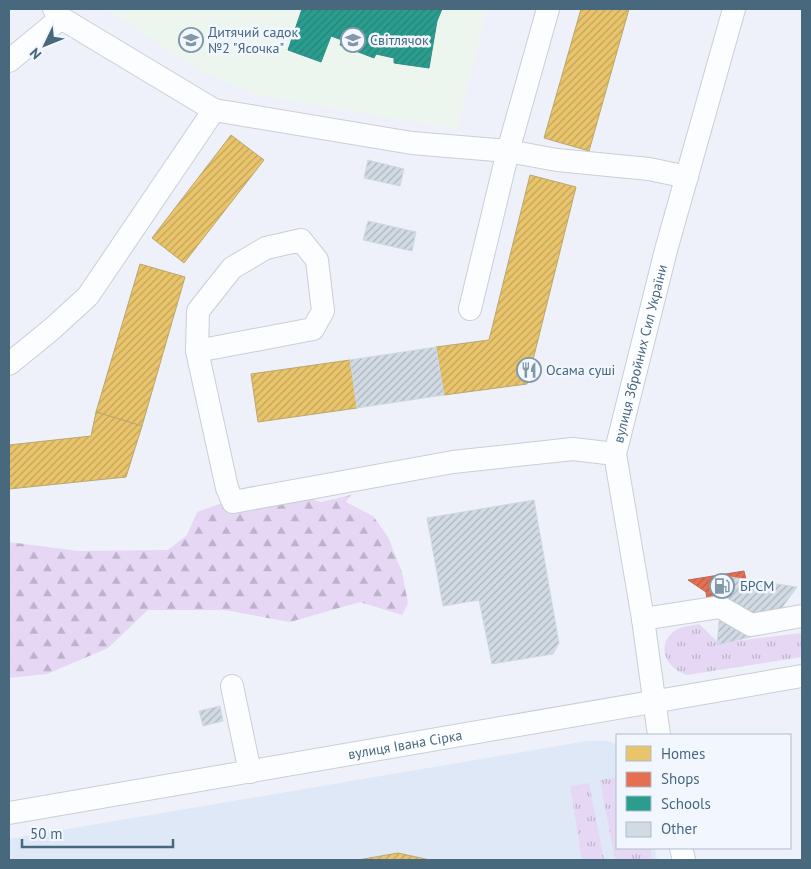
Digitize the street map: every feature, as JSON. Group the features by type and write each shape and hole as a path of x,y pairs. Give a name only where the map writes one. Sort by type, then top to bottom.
{"street":[{"path":"470,309 508,151 548,9"},
{"name":"вулиця Збройних Сил України","path":"659,734 643,619 615,454 639,354 734,9"},
{"path":"9,61 58,13 214,110 412,143 508,151 557,160 649,169 687,177"},
{"path":"9,364 52,329 88,296 214,110"},
{"path":"197,351 313,329 323,311 317,260 301,240 266,248 232,268 198,310 197,351 227,488 233,502 453,462 573,449 615,454"},
{"path":"643,619 720,606 751,626 802,616"},
{"name":"вулиця Івана Сірка","path":"9,813 802,676"},
{"path":"232,686 250,772"}],"shaded area":[{"name":"Світлячок","path":"107,9 487,9 457,129 255,95 203,72"},
{"path":"587,741 608,741 616,745 616,849 655,849 657,860 9,860 9,839"}],"green space":[{"path":"259,490 292,492 321,502 351,495 346,502 373,516 388,537 402,572 408,603 402,615 360,602 290,622 224,610 148,610 108,648 47,674 9,678 9,542 78,551 168,550 187,535 197,512"},
{"path":"699,624 719,643 802,633 802,657 687,675 670,664 666,658 665,646 667,639 678,629"},
{"path":"616,777 616,849 650,849 652,860 615,860 600,780"},
{"path":"589,783 604,860 582,860 570,786"}],"building: Homes":[{"path":"581,9 629,9 589,151 544,138"},
{"path":"231,135 264,160 184,263 152,238"},
{"path":"530,175 576,187 527,384 444,395 436,347 489,340"},
{"path":"140,264 185,277 142,426 96,412"},
{"path":"350,360 357,408 258,422 251,374"},
{"path":"96,412 142,426 126,477 9,489 9,445 91,436"},
{"path":"398,853 430,860 358,860"}],"building: Shops":[{"name":"БРСМ","path":"744,571 749,592 707,601 706,592 688,580"}],"building: Schools":[{"path":"302,9 442,9 437,21 429,68 394,63 394,58 376,54 374,58 340,45 342,40 331,36 321,62 288,50"}],"building: Other":[{"path":"368,160 404,169 400,186 364,178"},
{"path":"368,221 416,232 412,251 363,240"},
{"path":"436,347 444,395 357,408 350,360"},
{"path":"534,500 559,643 553,654 492,664 479,600 443,606 427,518"},
{"path":"723,576 797,587 763,634 717,645"},
{"path":"220,706 223,721 203,726 199,711"}],"place":[{"name":"Дитячий садок №2 \"Ясочка\"","path":"191,40"},
{"name":"Світлячок","path":"353,40"},
{"name":"Осама суші","path":"529,370"},
{"name":"БРСМ","path":"722,586"}]}
